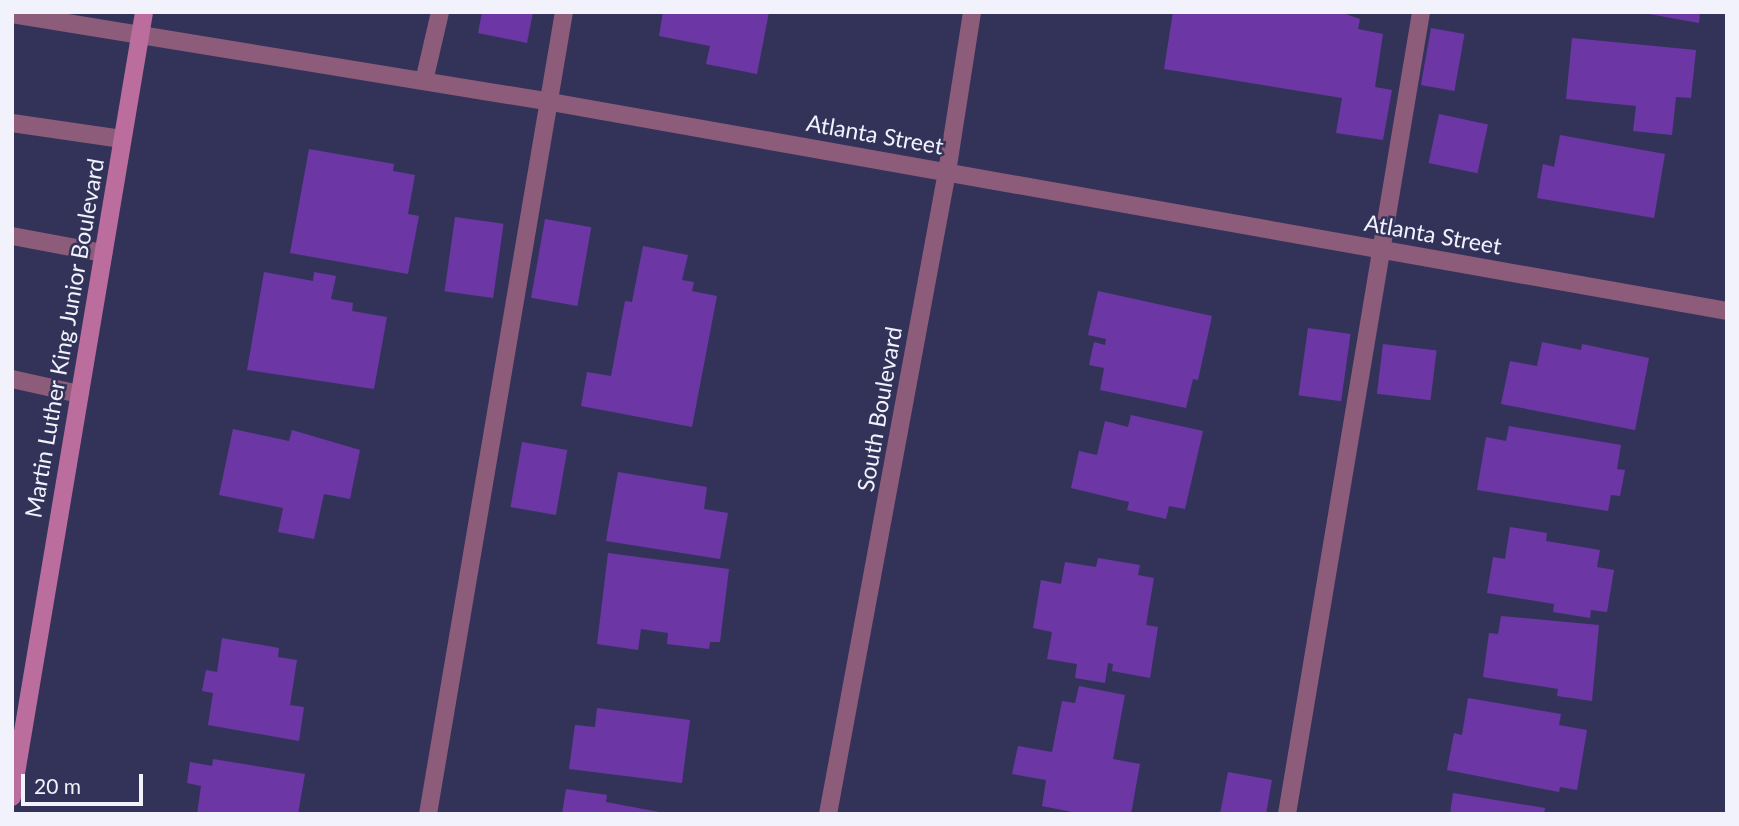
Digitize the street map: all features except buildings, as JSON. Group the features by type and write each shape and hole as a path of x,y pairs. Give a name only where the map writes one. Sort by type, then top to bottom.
{"main road":[{"name":"Martin Luther King Junior Boulevard","path":"12,797 144,12"}],"street":[{"path":"424,81 440,12"},
{"path":"428,814 551,102 564,12"},
{"name":"South Boulevard","path":"828,814 947,172 972,12"},
{"path":"1287,814 1421,12"},
{"name":"Atlanta Street","path":"12,14 551,102 1727,311"},
{"path":"12,123 122,139"},
{"path":"12,236 103,253"},
{"path":"12,379 79,394"}]}
